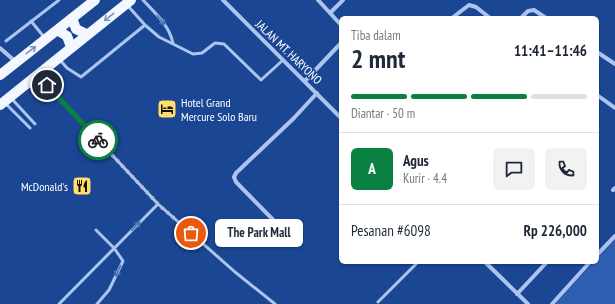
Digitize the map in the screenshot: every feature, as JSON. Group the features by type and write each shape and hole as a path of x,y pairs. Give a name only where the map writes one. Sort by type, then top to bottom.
{"main road":[{"path":"0,74 96,0"},
{"path":"4,101 128,2"},
{"path":"72,18 76,29 86,34"},
{"path":"57,30 67,36 71,47"}],"street":[{"name":"JALAN MT. HARYONO","path":"223,0 339,116"},
{"path":"318,0 339,23"},
{"path":"330,13 343,0"},
{"path":"455,16 469,5 476,7 487,16"},
{"path":"524,16 528,11 534,10 543,16"},
{"path":"305,81 339,45"},
{"path":"0,48 16,62"},
{"path":"599,53 615,64"},
{"path":"287,234 236,182 234,177 236,173 294,118 317,93"},
{"path":"599,96 615,108"},
{"path":"599,253 615,236"},
{"path":"486,264 528,304"},
{"path":"517,294 545,264"},
{"path":"552,304 588,264"}],"lane":[{"path":"6,41 59,0"},
{"path":"143,0 171,33 173,43"},
{"path":"128,2 145,25 160,37 197,54 215,43 219,42 224,44 261,80 283,60"},
{"path":"31,21 46,39"},
{"path":"58,58 67,68 81,77 145,25"},
{"path":"37,74 158,204 235,272 275,304"},
{"path":"4,101 35,124"},
{"path":"4,101 30,128"},
{"path":"59,304 158,204"},
{"path":"96,230 114,248 123,261 109,290 97,304"},
{"path":"378,302 416,264"}],"shaded area":[{"path":"615,240 615,304 555,304 592,264 599,264 599,257"}],"way so far":[{"path":"98,140 158,204 191,233"}],"place":[{"name":"Hotel Grand Mercure Solo Baru","path":"167,109"},
{"name":"McDonald's","path":"82,186"},
{"name":"The Park Mall","path":"191,233"}],"route":[{"path":"47,85 98,140"}]}
